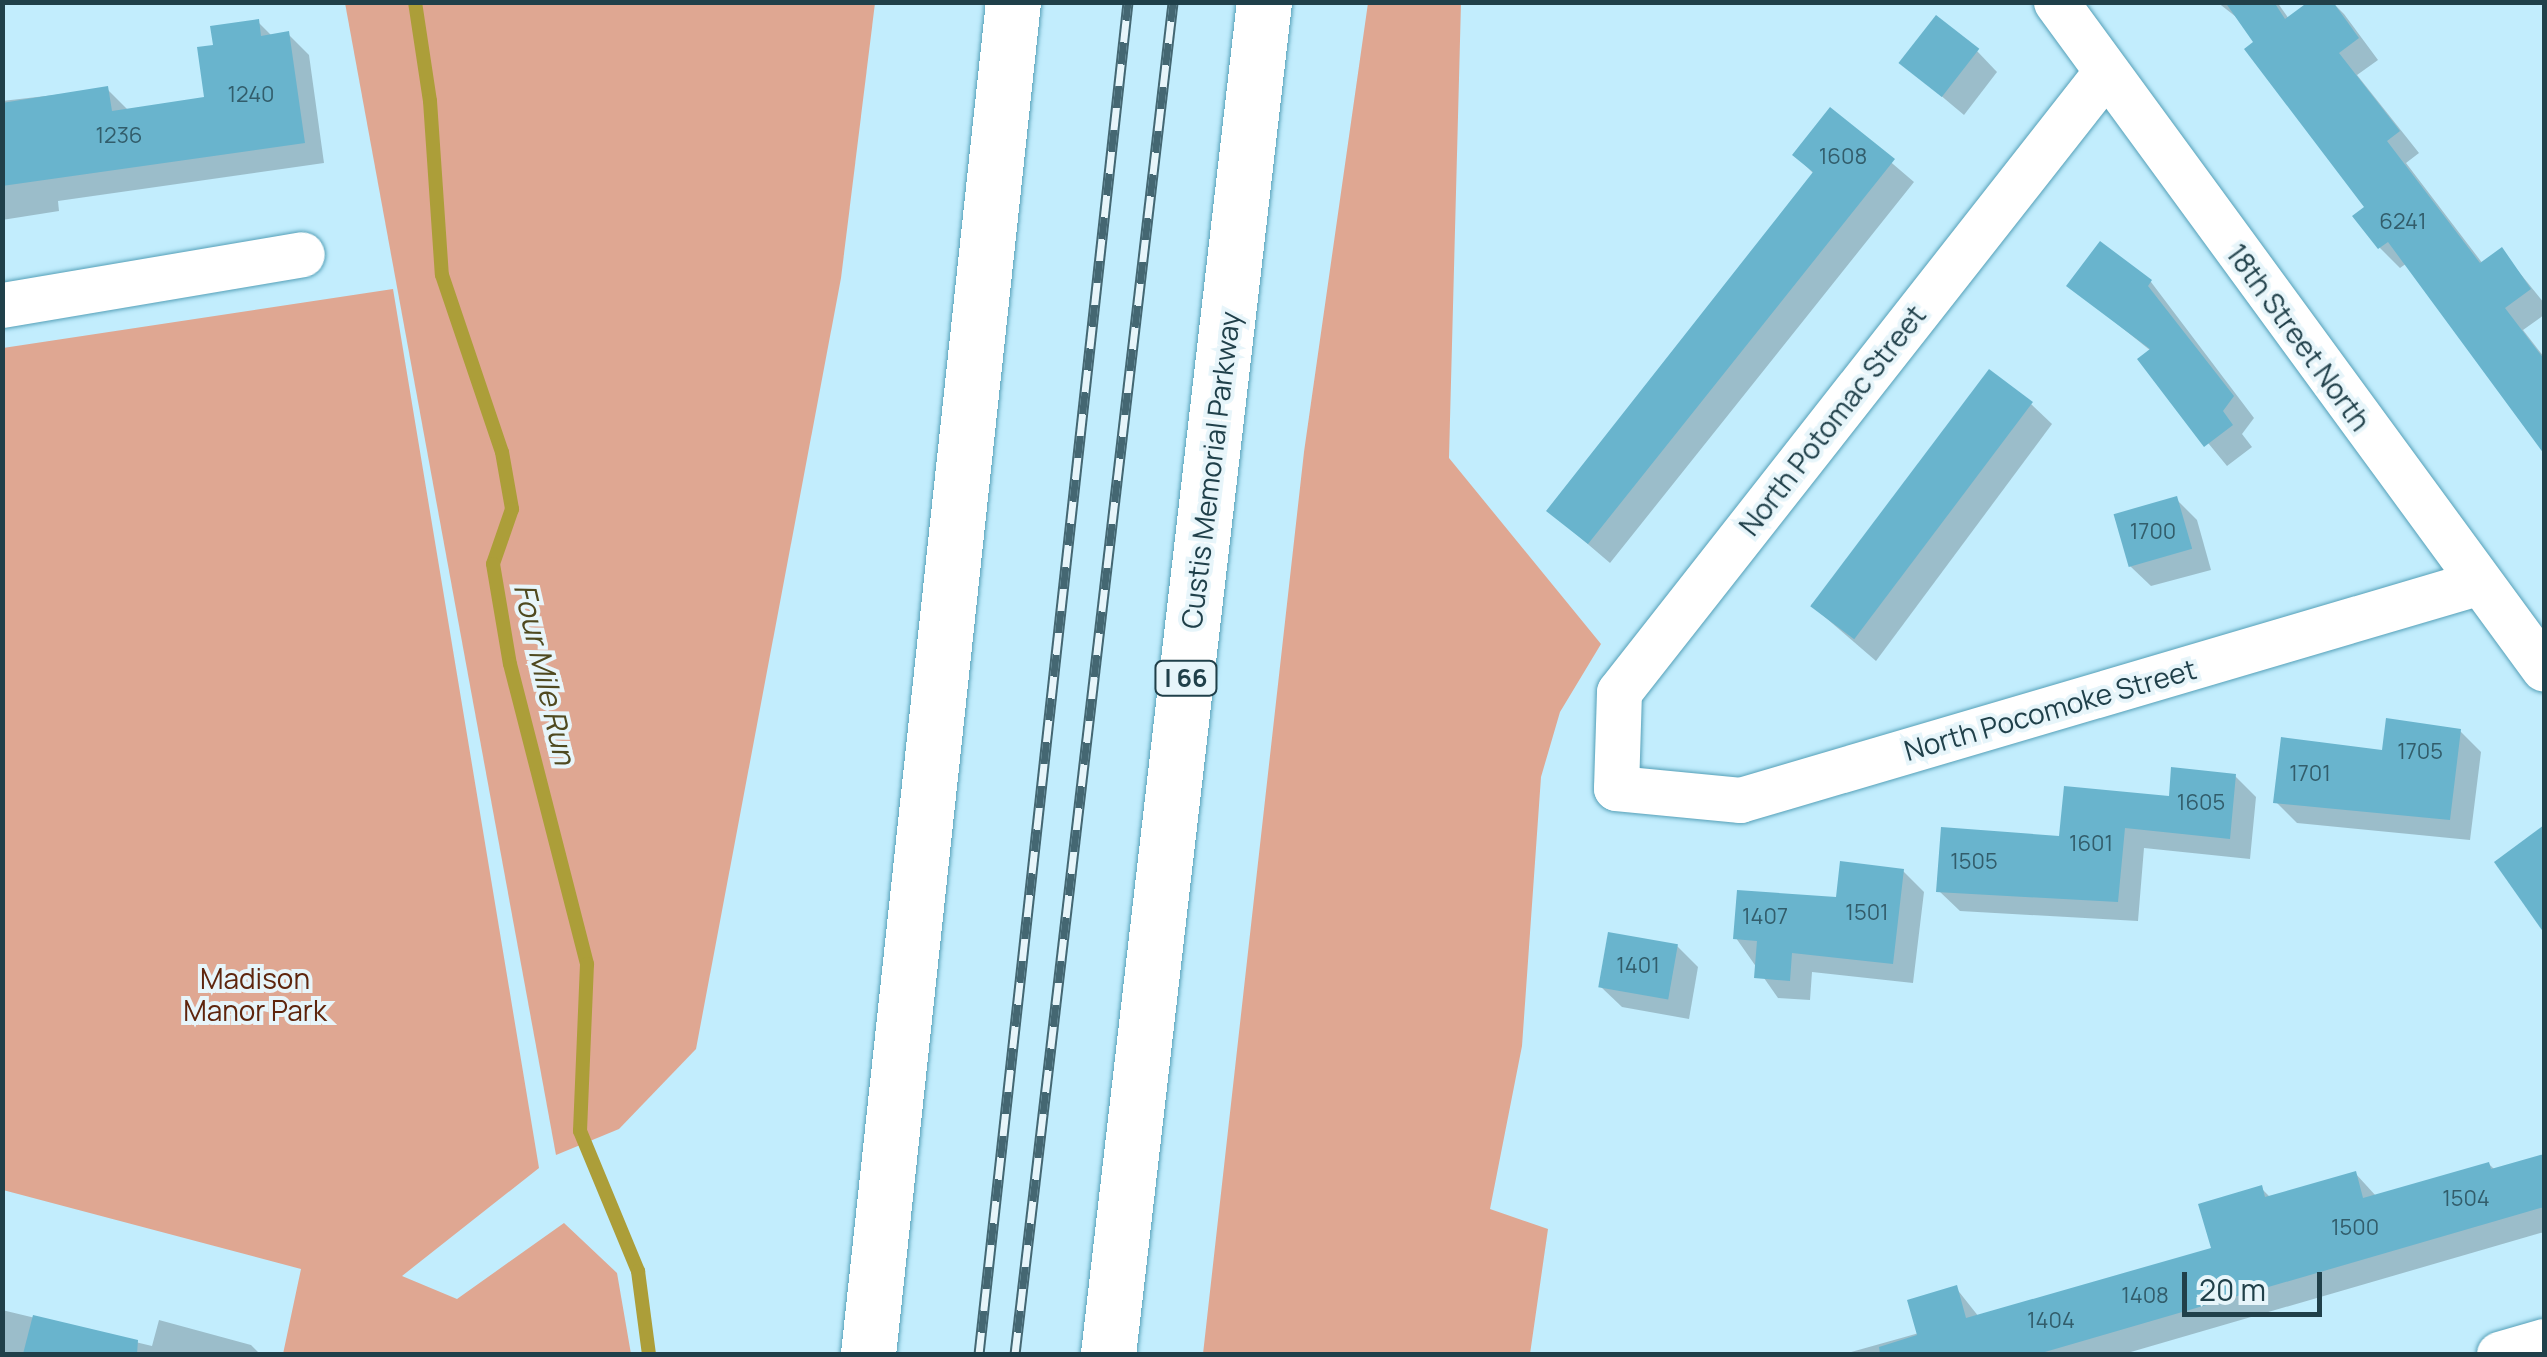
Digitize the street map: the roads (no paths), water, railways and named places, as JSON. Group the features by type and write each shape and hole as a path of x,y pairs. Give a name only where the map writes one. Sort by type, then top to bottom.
{"highway":[{"path":"868,1354 1012,2"},
{"name":"Custis Memorial Parkway","path":"1108,1354 1264,2"}],"street":[{"name":"18th Street North","path":"2056,2 2544,669"},
{"name":"North Potomac Street","path":"1616,788 1619,692 2105,73"},
{"path":"2,305 302,254"},
{"name":"North Pocomoke Street","path":"1616,788 1740,800 2480,582"},
{"path":"2499,1354 2544,1342"}],"waterway":[{"name":"Four Mile Run","path":"415,2 430,101 442,275 502,452 512,509 493,564 510,664 587,964 580,1131 638,1271 649,1354"}],"railway":[{"path":"979,1354 1128,2"},
{"path":"1015,1354 1173,2"}],"park label":[{"name":"Madison Manor Park","path":"255,994"}]}
